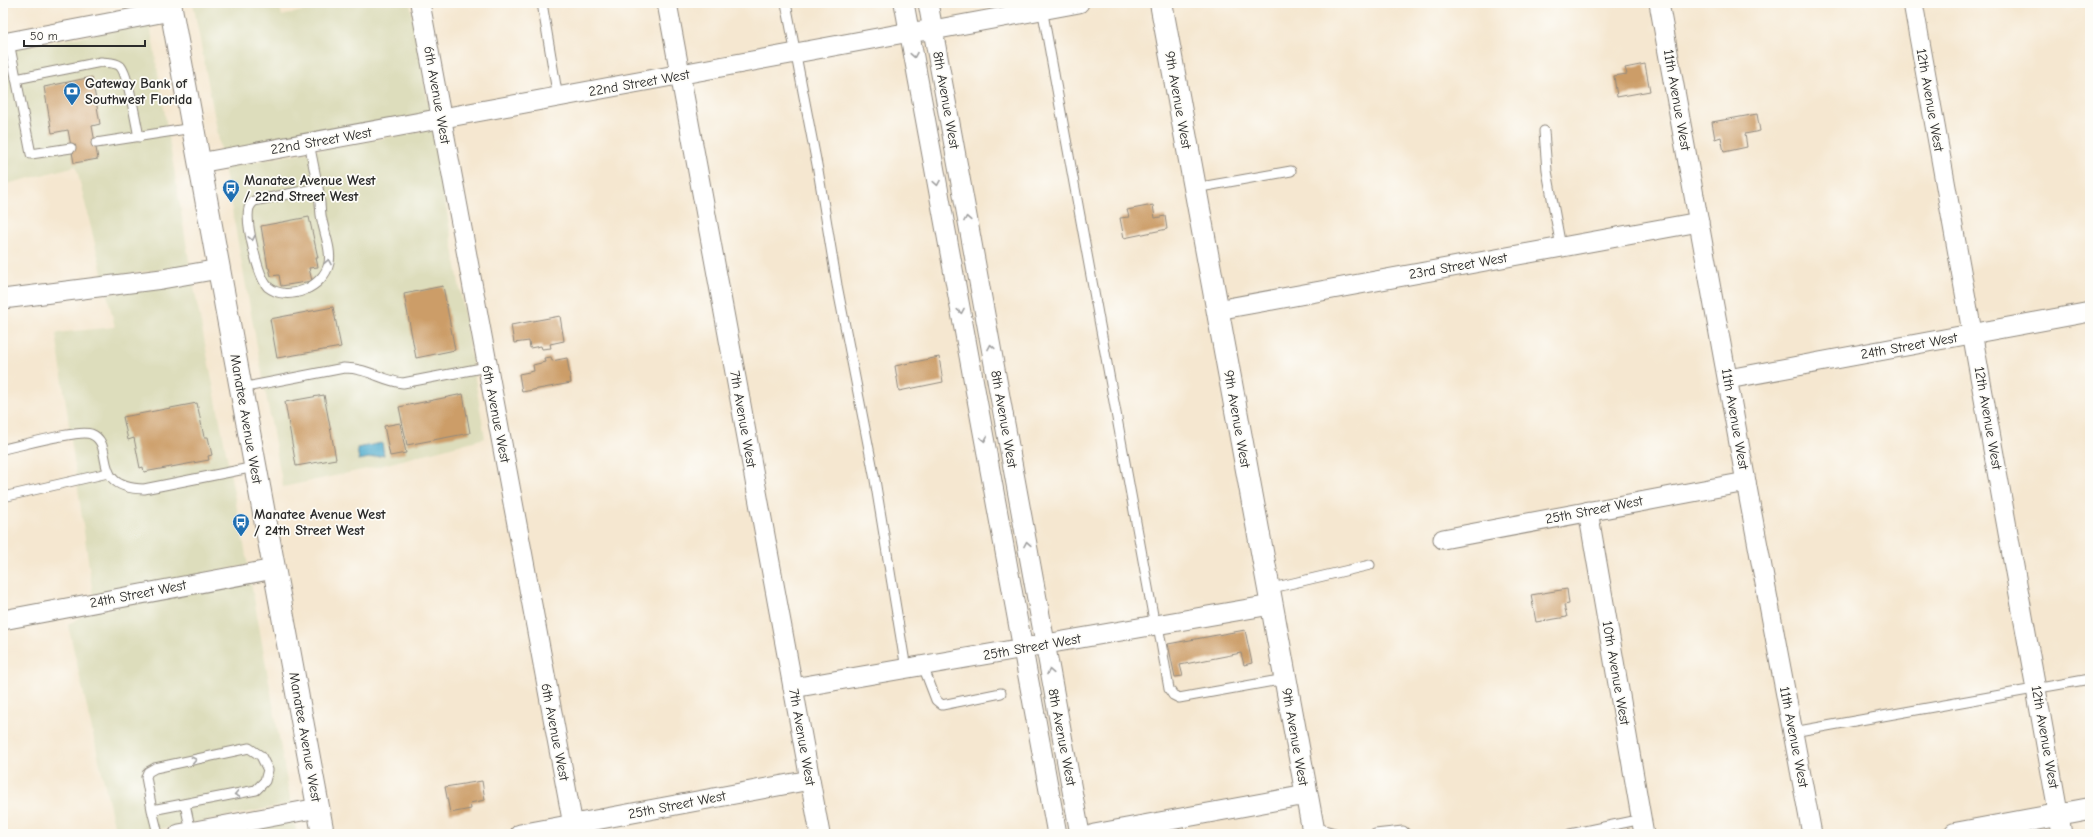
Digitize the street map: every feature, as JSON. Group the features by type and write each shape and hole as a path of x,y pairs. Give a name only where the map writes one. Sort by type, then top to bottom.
{"street":[{"name":"6th Avenue West","path":"420,3 573,825"},
{"name":"7th Avenue West","path":"667,3 820,834"},
{"name":"8th Avenue West","path":"904,3 1057,834"},
{"name":"8th Avenue West","path":"928,3 1080,834"},
{"name":"22nd Street West","path":"199,164 910,32 933,30 1042,6 1079,3"},
{"name":"9th Avenue West","path":"1160,3 1313,830"},
{"name":"11th Avenue West","path":"1660,3 1746,482 1812,834"},
{"name":"12th Avenue West","path":"1913,3 2060,824"},
{"path":"6,42 171,7"},
{"name":"Manatee Avenue West","path":"171,7 323,834"},
{"name":"23rd Street West","path":"1217,310 1699,222"},
{"path":"3,299 219,269"},
{"name":"24th Street West","path":"1728,379 2090,312"},
{"name":"25th Street West","path":"1443,538 1746,482"},
{"name":"10th Avenue West","path":"1588,511 1643,827"},
{"name":"24th Street West","path":"3,620 274,569"},
{"name":"25th Street West","path":"793,688 1157,625 1270,597"},
{"name":"25th Street West","path":"520,834 810,780"},
{"path":"1094,834 1306,795"},
{"path":"194,832 318,808"},
{"path":"1955,834 2060,824 2090,809"}],"lane":[{"path":"542,3 558,98"},
{"path":"786,3 838,293 914,667 936,700 942,705 1001,692"},
{"path":"1042,6 1169,688 1173,695 1179,698 1285,679"},
{"path":"6,42 16,79 30,154 70,148"},
{"path":"16,79 101,62 113,63 120,66 126,75 139,137"},
{"path":"96,143 193,128"},
{"path":"1544,131 1547,171 1561,247"},
{"path":"310,143 318,188 329,264 317,284 313,287 294,292 282,293 274,291 267,286 261,276 248,216 249,207 254,201 318,188"},
{"path":"1195,188 1291,171"},
{"path":"241,388 344,368 356,368 396,382 404,383 487,367"},
{"path":"3,449 78,433 91,433 100,440 108,473 119,484 130,489 144,489 255,467"},
{"path":"3,497 108,473"},
{"path":"1270,597 1370,565"},
{"path":"1793,732 2090,679"},
{"path":"152,810 256,790 265,781 268,770 261,756 249,748 155,768 147,774 146,777 152,810 158,834"},
{"path":"185,804 194,832"},
{"path":"1570,834 1643,827"},
{"path":"1313,830 1338,834"},
{"path":"1375,834 1394,831 1403,831 1406,834"}],"shaded area":[{"path":"193,3 279,3 282,16 334,3 410,3 430,113 221,151"},
{"path":"150,24 190,266 103,277 76,166 3,185 3,51"},
{"path":"433,129 485,438 376,467 283,487 224,167"},
{"path":"193,282 248,565 93,595 56,333 115,327 107,294"},
{"path":"251,582 291,804 136,834 116,834 68,625 86,613"},
{"path":"294,821 297,834 225,834"}],"water":[{"path":"382,443 384,455 359,460 357,448"}],"building":[{"path":"1645,64 1650,91 1617,97 1614,76 1627,74 1625,68"},
{"name":"Gateway Bank of Southwest Florida","path":"92,77 100,124 92,126 98,159 74,163 68,130 52,133 44,87"},
{"path":"1757,114 1760,131 1745,134 1747,147 1724,152 1721,137 1715,139 1712,122"},
{"path":"1153,205 1155,218 1165,216 1167,229 1124,238 1120,218 1129,217 1127,210"},
{"path":"309,217 318,258 316,258 318,267 309,268 312,281 281,286 279,275 271,276 268,268 261,226"},
{"path":"443,286 455,350 416,358 404,294"},
{"path":"333,307 341,347 277,358 270,319"},
{"path":"560,316 564,341 550,344 551,348 542,349 541,346 530,348 529,341 514,343 511,325"},
{"path":"551,357 552,361 567,358 571,383 522,392 519,374 534,371 533,365 545,362 544,358"},
{"path":"939,357 943,382 899,391 895,366"},
{"path":"463,394 470,433 407,445 399,407"},
{"path":"324,395 336,459 296,466 285,402"},
{"path":"197,403 204,437 208,437 212,455 208,456 209,460 144,472 143,467 140,468 134,438 128,440 123,417"},
{"path":"400,423 406,453 390,456 384,426"},
{"path":"1567,589 1569,604 1564,605 1567,617 1536,622 1531,595"},
{"path":"1245,630 1252,663 1244,665 1241,653 1180,665 1183,676 1175,677 1168,644"},
{"path":"482,781 485,800 470,803 471,809 450,813 445,787"}],"place":[{"name":"Gateway Bank of Southwest Florida","path":"72,106"},
{"name":"Manatee Avenue West / 22nd Street West","path":"231,203"},
{"name":"Manatee Avenue West / 24th Street West","path":"241,537"}]}
